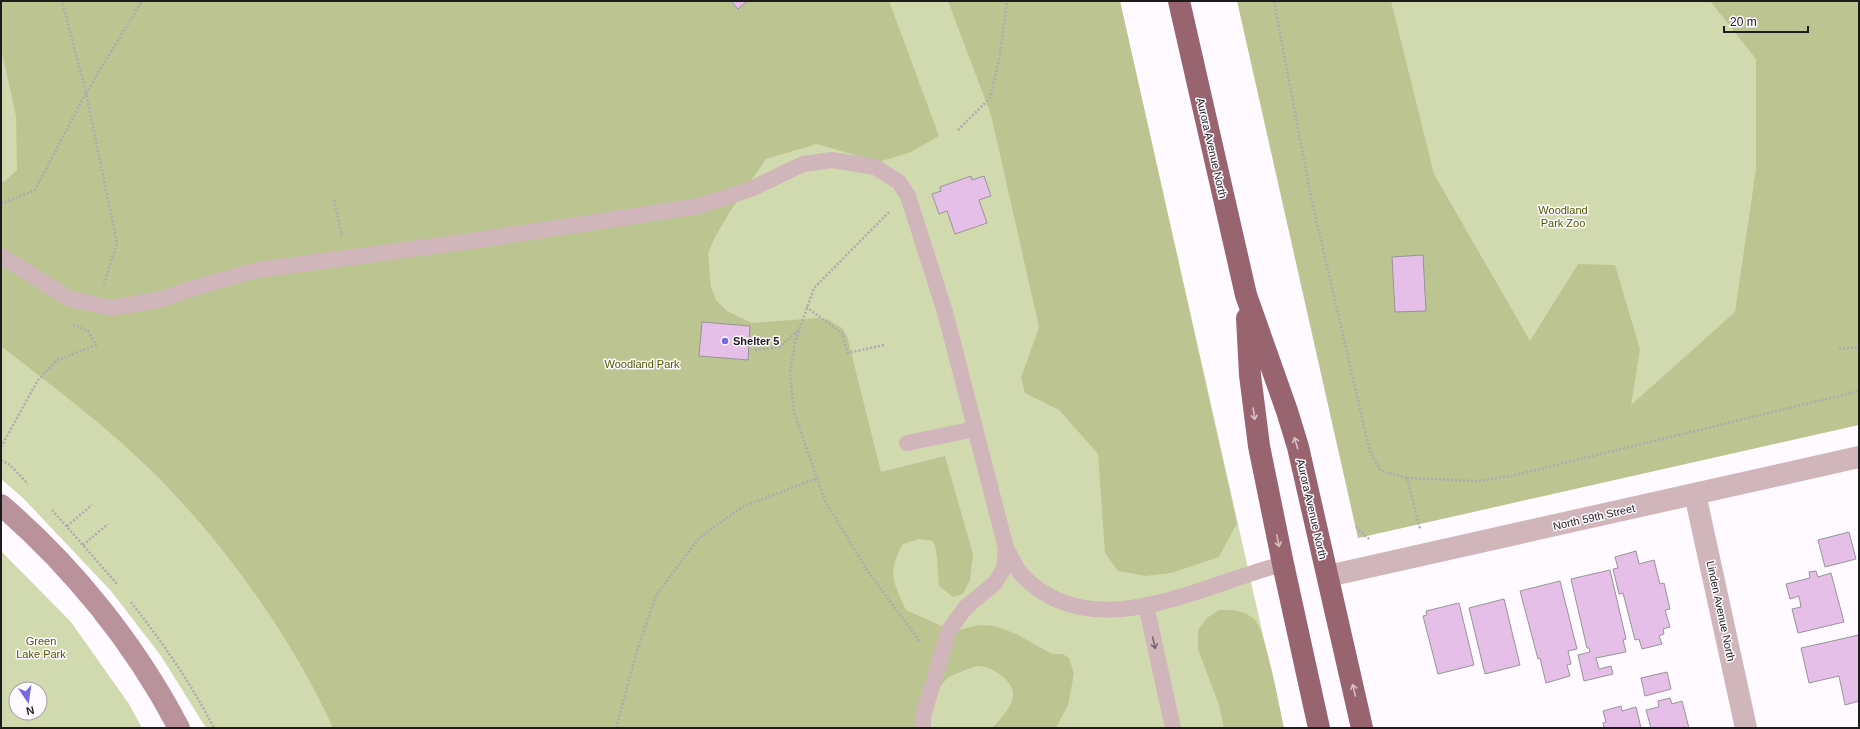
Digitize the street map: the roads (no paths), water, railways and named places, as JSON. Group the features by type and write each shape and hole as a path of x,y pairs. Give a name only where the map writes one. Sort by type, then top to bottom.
{"highway":[{"name":"Aurora Avenue North","path":"1179,1 1246,294 1293,433 1328,576 1362,728"},
{"name":"Aurora Avenue North","path":"1246,294 1253,410 1283,564 1319,728"}],"street":[{"name":"North 59th Street","path":"1328,576 1859,457"},
{"name":"Linden Avenue North","path":"1695,494 1746,728"},
{"path":"1,505 55,556 87,591 116,629 141,666 179,728"}],"lane":[{"path":"1,256 70,298 111,308 162,299 190,289 256,270 478,240 699,206 751,189 803,164 832,160 875,167 899,182 908,196 945,312 1006,548 1020,573 1048,597 1066,604 1109,610 1146,605 1220,585 1253,571 1283,564"},
{"path":"907,443 975,429"},
{"path":"923,728 923,716 949,630 966,607 995,583 1004,568 1006,548"},
{"path":"1146,605 1173,728"}],"place":[{"name":"Shelter 5","path":"725,341"}],"park label":[{"name":"Woodland Park Zoo","path":"1563,216"},
{"name":"Woodland Park","path":"642,364"},
{"name":"Green Lake Park","path":"41,647"}]}
